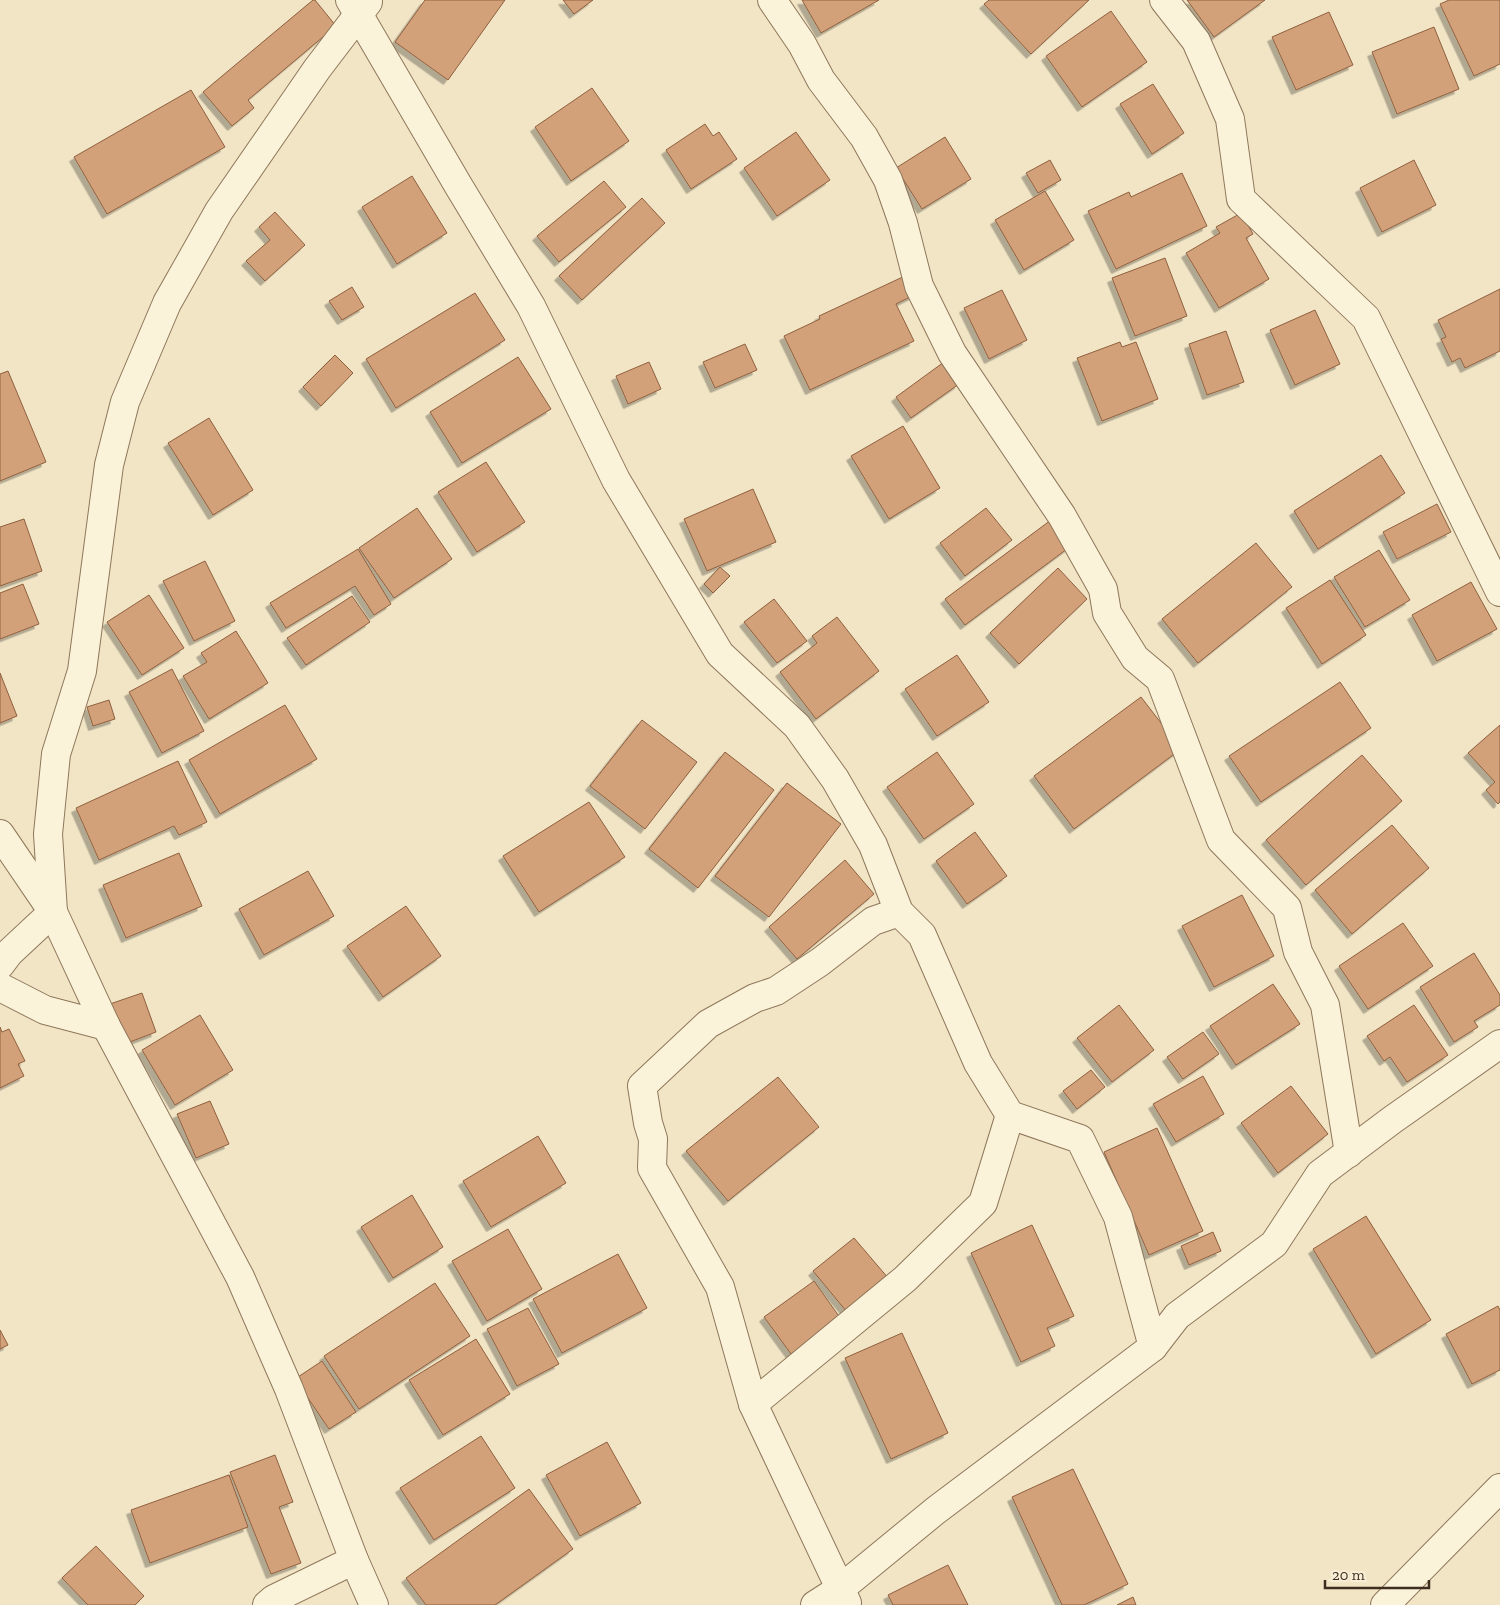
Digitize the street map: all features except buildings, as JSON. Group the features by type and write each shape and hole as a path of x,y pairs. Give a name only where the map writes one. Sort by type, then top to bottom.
{"street":[{"path":"772,0 802,44 821,80 864,137 888,180 903,222 919,286 952,353 1062,516 1103,589 1107,613 1135,658 1160,679 1221,840 1287,908 1298,952 1325,1005 1349,1153"},
{"path":"1164,0 1196,41 1230,119 1241,199 1366,318 1500,592"},
{"path":"53,912 48,834 56,754 82,671 109,465 125,402 167,302 219,211 360,5 532,306 616,480 720,654 796,726 835,779 872,845 899,912 922,935 978,1063 1010,1115 1080,1139 1118,1217 1153,1347"},
{"path":"0,834 53,912 106,1026 240,1277 289,1389 354,1560 374,1605"},
{"path":"0,965 10,952 53,912"},
{"path":"844,1597 753,1404 720,1287 652,1168 653,1139 648,1123 642,1086 708,1024 756,998 776,991 820,962 873,921 899,912"},
{"path":"0,987 45,1010 106,1026"},
{"path":"815,1605 844,1597 934,1511 1153,1347 1178,1316 1274,1244 1320,1174 1392,1120 1500,1044"},
{"path":"753,1404 905,1278 983,1203 1010,1115"},
{"path":"1385,1605 1500,1488"},
{"path":"267,1605 274,1598 354,1560"}]}
